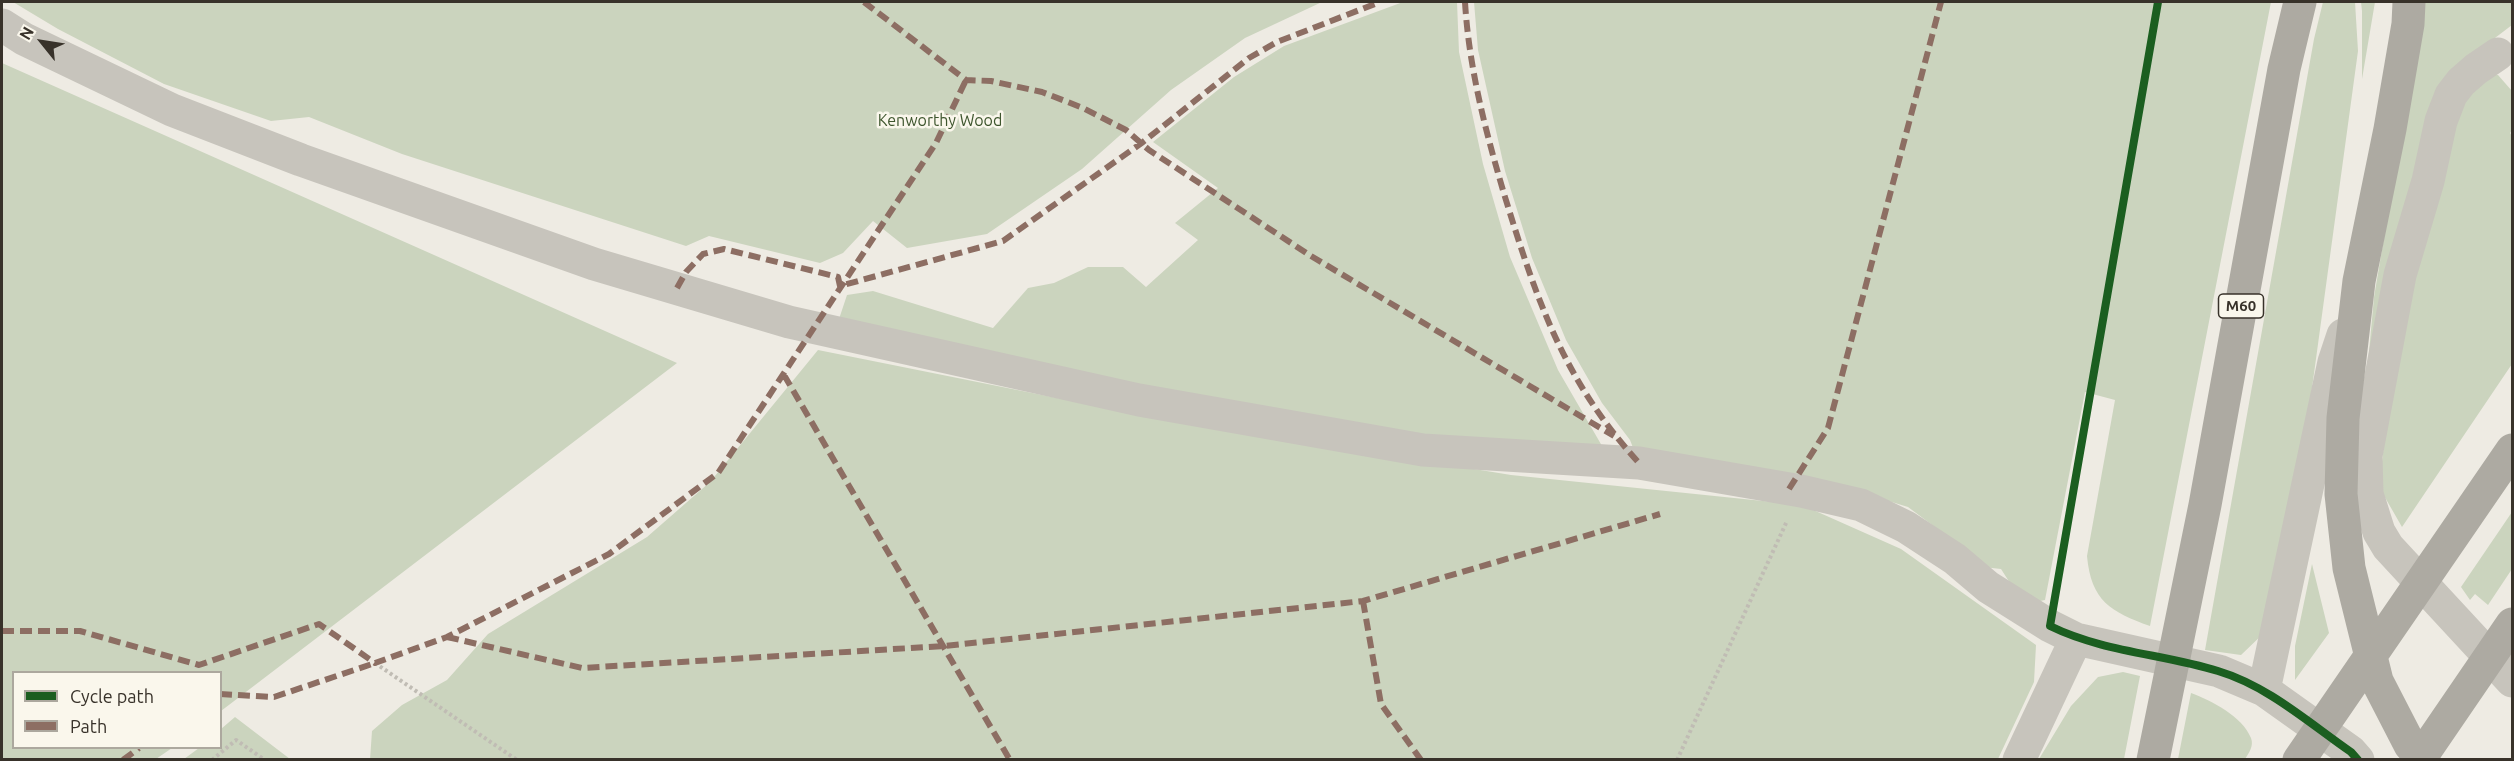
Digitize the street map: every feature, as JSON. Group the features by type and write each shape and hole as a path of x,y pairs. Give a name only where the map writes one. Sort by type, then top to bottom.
{"highway":[{"name":"M60","path":"2153,759 2185,610 2284,69 2300,2"},
{"path":"2409,2 2408,24 2390,129 2360,282 2343,418 2342,494 2349,568 2377,681 2410,745 2424,759"},
{"path":"2299,759 2512,450"},
{"path":"2419,759 2512,625"}],"lane":[{"path":"2,26 24,39 172,110 301,160 594,264 789,322 1139,400 1423,450 1639,463 1801,490 1861,505 1906,527 1955,559 1988,587 2050,626 2076,639 2219,671 2264,690 2358,759"},
{"path":"2508,55 2461,82 2451,95 2440,121 2428,181 2400,275 2370,431 2366,465 2367,494 2379,532 2388,546 2512,681"},
{"path":"2264,690 2334,362 2360,282"},
{"path":"2019,759 2076,639"}],"path":[{"path":"1677,759 1801,490"},
{"path":"375,663 517,759"},
{"path":"212,759 236,740 265,759"}],"green space":[{"name":"Kenworthy Wood","path":"13,2 1322,2 1245,38 1171,90 1082,169 987,234 907,248 873,221 843,253 820,263 709,236 686,246 402,154 309,117 271,121 164,84 58,29"},
{"path":"1403,2 1457,2 1459,52 1483,164 1510,257 1558,370 1609,458 1377,437 838,322 847,295 873,291 993,328 1028,288 1054,283 1088,267 1123,267 1146,287 1198,240 1175,223 1218,188 1153,142 1234,77 1284,46"},
{"path":"1474,2 2271,2 2150,626 2114,610 2105,603 2093,584 2089,571 2087,556 2115,400 2085,392 2045,600 2040,601 2010,583 2001,569 1983,567 1959,545 1908,507 1843,487 1639,463 1630,440 1602,403 1566,340 1532,258 1505,171 1478,50"},
{"path":"2323,2 2355,2 2358,51 2309,410 2266,631 2241,655 2205,650 2314,39"},
{"path":"2361,2 2375,2 2362,79 2362,11"},
{"path":"2424,2 2512,2 2512,25 2470,57 2366,385 2374,297"},
{"path":"2,63 677,363 222,710 222,671 12,671 12,749 171,749 156,759 2,759"},
{"path":"2487,75 2498,75 2512,91 2512,130 2510,133 2512,136 2512,364 2402,527 2379,487 2393,367 2456,101"},
{"path":"818,350 1137,414 1511,475 1802,505 1901,549 2036,645 2034,682 1998,759 370,760 372,731 402,705 447,680 488,634 647,537 710,482"},
{"path":"2512,512 2512,569 2488,605 2475,594 2470,600 2461,587"},
{"path":"2312,564 2329,633 2295,680 2295,646"},
{"path":"2123,672 2140,676 2124,759 2039,759 2071,706 2098,677"},
{"path":"2191,693 2208,700 2234,716 2247,730 2252,744 2245,759 2178,759"},
{"path":"235,717 290,759 184,759 198,749 222,749 222,728"}],"marked path":[{"path":"864,2 966,80 991,81 1042,92 1083,108 1126,130 1149,150 1311,256 1614,436"},
{"path":"677,288 686,272 703,254 724,249 838,277 840,286 1003,241 1143,142 1249,58 1277,42 1380,2"},
{"path":"1465,2 1470,52 1485,125 1529,271 1556,338 1572,370 1613,432 1639,463"},
{"path":"1789,489 1828,428 1941,2"},
{"path":"2,631 80,631 199,665 319,624 375,663 447,637 609,554 718,473 936,143 966,80"},
{"path":"784,375 1010,760"},
{"path":"447,637 582,668 944,646 1363,601 1660,514"},
{"path":"1363,601 1381,704 1421,760"},
{"path":"222,694 274,697 375,663"},
{"path":"123,760 138,749"}],"cycle path":[{"path":"2158,2 2050,626 2091,642 2197,665 2236,678 2288,706 2351,752 2358,760"}]}
